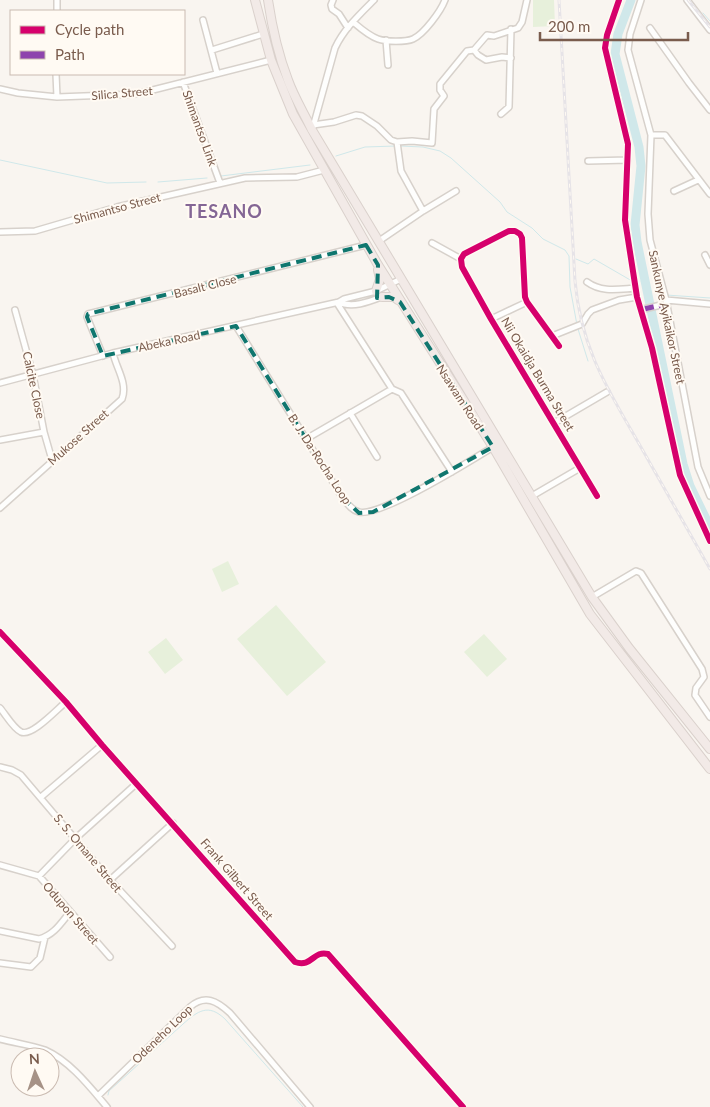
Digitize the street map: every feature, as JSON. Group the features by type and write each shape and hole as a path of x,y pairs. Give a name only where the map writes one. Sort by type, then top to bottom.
{"highway":[{"name":"Nsawam Road","path":"255,0 271,60 293,114 366,246 492,447 590,614 710,769"},
{"name":"Nsawam Road","path":"268,0 280,60 288,82 401,279 592,597 628,648 710,749"},
{"path":"376,291 380,279 378,265"},
{"path":"382,297 394,297 400,302"}],"street":[{"path":"333,0 332,9 339,14 348,28"},
{"path":"374,0 352,22 335,48 313,127 356,115 369,120 391,140 397,142 432,143 434,109 444,94 440,90 440,84 467,51 474,50 487,34 494,36 518,28 522,22 527,0"},
{"path":"352,22 380,40 398,41 415,38 438,14 444,0"},
{"path":"620,0 607,35 606,48 626,135 628,160 625,220 637,297 652,348 680,474 710,541"},
{"name":"Sankunye Ayikaikor Street","path":"641,0 630,34 628,50 652,135 648,214 650,240 666,300 698,467 710,496"},
{"path":"686,0 710,30"},
{"path":"203,20 217,73"},
{"path":"650,28 710,110"},
{"path":"502,114 509,107 511,29"},
{"path":"212,50 263,34"},
{"path":"386,40 388,65"},
{"path":"474,50 478,56 486,60 502,57 511,58"},
{"name":"Silica Street","path":"0,89 57,97 137,94 271,60"},
{"path":"56,75 57,97"},
{"name":"Shimantso Link","path":"183,82 218,178"},
{"path":"652,135 665,135 710,194"},
{"path":"397,142 401,171 423,211"},
{"path":"588,161 628,160"},
{"name":"Shimantso Street","path":"0,232 35,231 218,178 297,177 324,170"},
{"path":"674,192 698,180"},
{"path":"379,241 456,191"},
{"path":"432,243 461,261 464,254 509,231 515,231 520,234 522,238 526,302 559,346"},
{"name":"Basalt Close","path":"103,356 87,318 88,314 366,246"},
{"path":"705,255 710,265"},
{"name":"Nii Okaidja Burma Street","path":"461,261 492,319 597,496"},
{"name":"Abeka Road","path":"338,302 345,305 354,304 382,297 401,279"},
{"path":"588,282 594,287 603,290 636,288"},
{"name":"Abeka Road","path":"0,383 113,353 338,302 376,291 406,287"},
{"path":"552,336 582,324 592,310 619,300 637,297"},
{"path":"666,300 710,304"},
{"path":"338,302 392,389 401,393 452,472"},
{"path":"492,319 526,302"},
{"path":"644,310 662,306"},
{"name":"Calcite Close","path":"16,310 52,460"},
{"name":"B. J. Da-Rocha Loop","path":"236,326 342,497 351,508 360,513 373,512 452,472 492,447"},
{"name":"Mukose Street","path":"0,508 122,399 124,386 113,353"},
{"path":"306,439 392,389"},
{"path":"554,423 607,392"},
{"path":"350,412 376,457"},
{"path":"0,440 44,432"},
{"path":"532,496 580,468"},
{"path":"592,597 636,571 641,573 702,669 704,677 696,688 695,695 710,717"},
{"name":"Frank Gilbert Street","path":"0,632 66,702 136,784 295,962 302,965 307,964 320,954 328,954 463,1107"},
{"path":"0,708 19,731 26,733 34,730 66,702"},
{"path":"41,797 102,745"},
{"name":"S. S. Omane Street","path":"0,767 22,775 110,880 172,946"},
{"path":"39,876 76,838 136,784"},
{"path":"110,880 173,824"},
{"name":"Odupon Street","path":"0,865 39,876 110,957"},
{"path":"0,931 39,939 52,933 70,912"},
{"path":"0,963 31,967 40,958 45,937"},
{"name":"Odeneho Loop","path":"98,1096 190,1007 205,999 219,1003 230,1013 310,1107"},
{"path":"0,1039 47,1051 70,1066 107,1107"}],"highlighted area":[{"path":"366,245 378,265 377,298 389,297 400,302 493,447 392,503 373,512 359,513 342,497 236,326 103,356 87,317 88,314"}],"green space":[{"path":"533,0 554,0 555,26 533,27"},
{"path":"228,561 239,584 222,592 212,569"},
{"path":"276,605 326,662 287,696 237,639"},
{"path":"484,634 507,659 487,677 464,652"},
{"path":"166,638 183,660 165,674 148,652"}],"waterway":[{"path":"631,0 618,34 615,54 639,147 641,166 635,225 637,242 683,464 690,486 710,527"},
{"path":"703,13 710,21"},
{"path":"668,48 672,54"},
{"path":"690,80 710,105"},
{"path":"672,139 680,150"},
{"path":"336,156 365,147 396,146"},
{"path":"400,146 423,147 440,151 451,158 500,202 507,212 532,228 543,239 565,250 569,256 570,287 577,325"},
{"path":"0,160 107,183 146,182"},
{"path":"221,176 310,165"},
{"path":"158,182 207,178"},
{"path":"576,259 588,264 594,259 632,281"},
{"path":"641,281 646,281"},
{"path":"666,295 710,298"},
{"path":"578,329 588,361"},
{"path":"108,1095 109,1091 188,1019 198,1012 208,1010 219,1014 225,1019 303,1107"}],"railway":[{"path":"559,0 575,281 583,328 598,369 608,389 710,569"},
{"path":"688,0 710,27"}],"marked path":[{"path":"644,309 661,305"}],"cycle path":[{"path":"619,0 607,35 605,48 628,144 625,220 637,297 652,348 680,475 710,541"},
{"path":"559,346 525,297 522,238 520,234 515,231 509,231 464,254 461,259 462,267 597,496"},
{"path":"0,632 66,702 295,962 305,963 319,954 328,954 463,1107"}],"district":[{"name":"TESANO","path":"224,211"}]}
